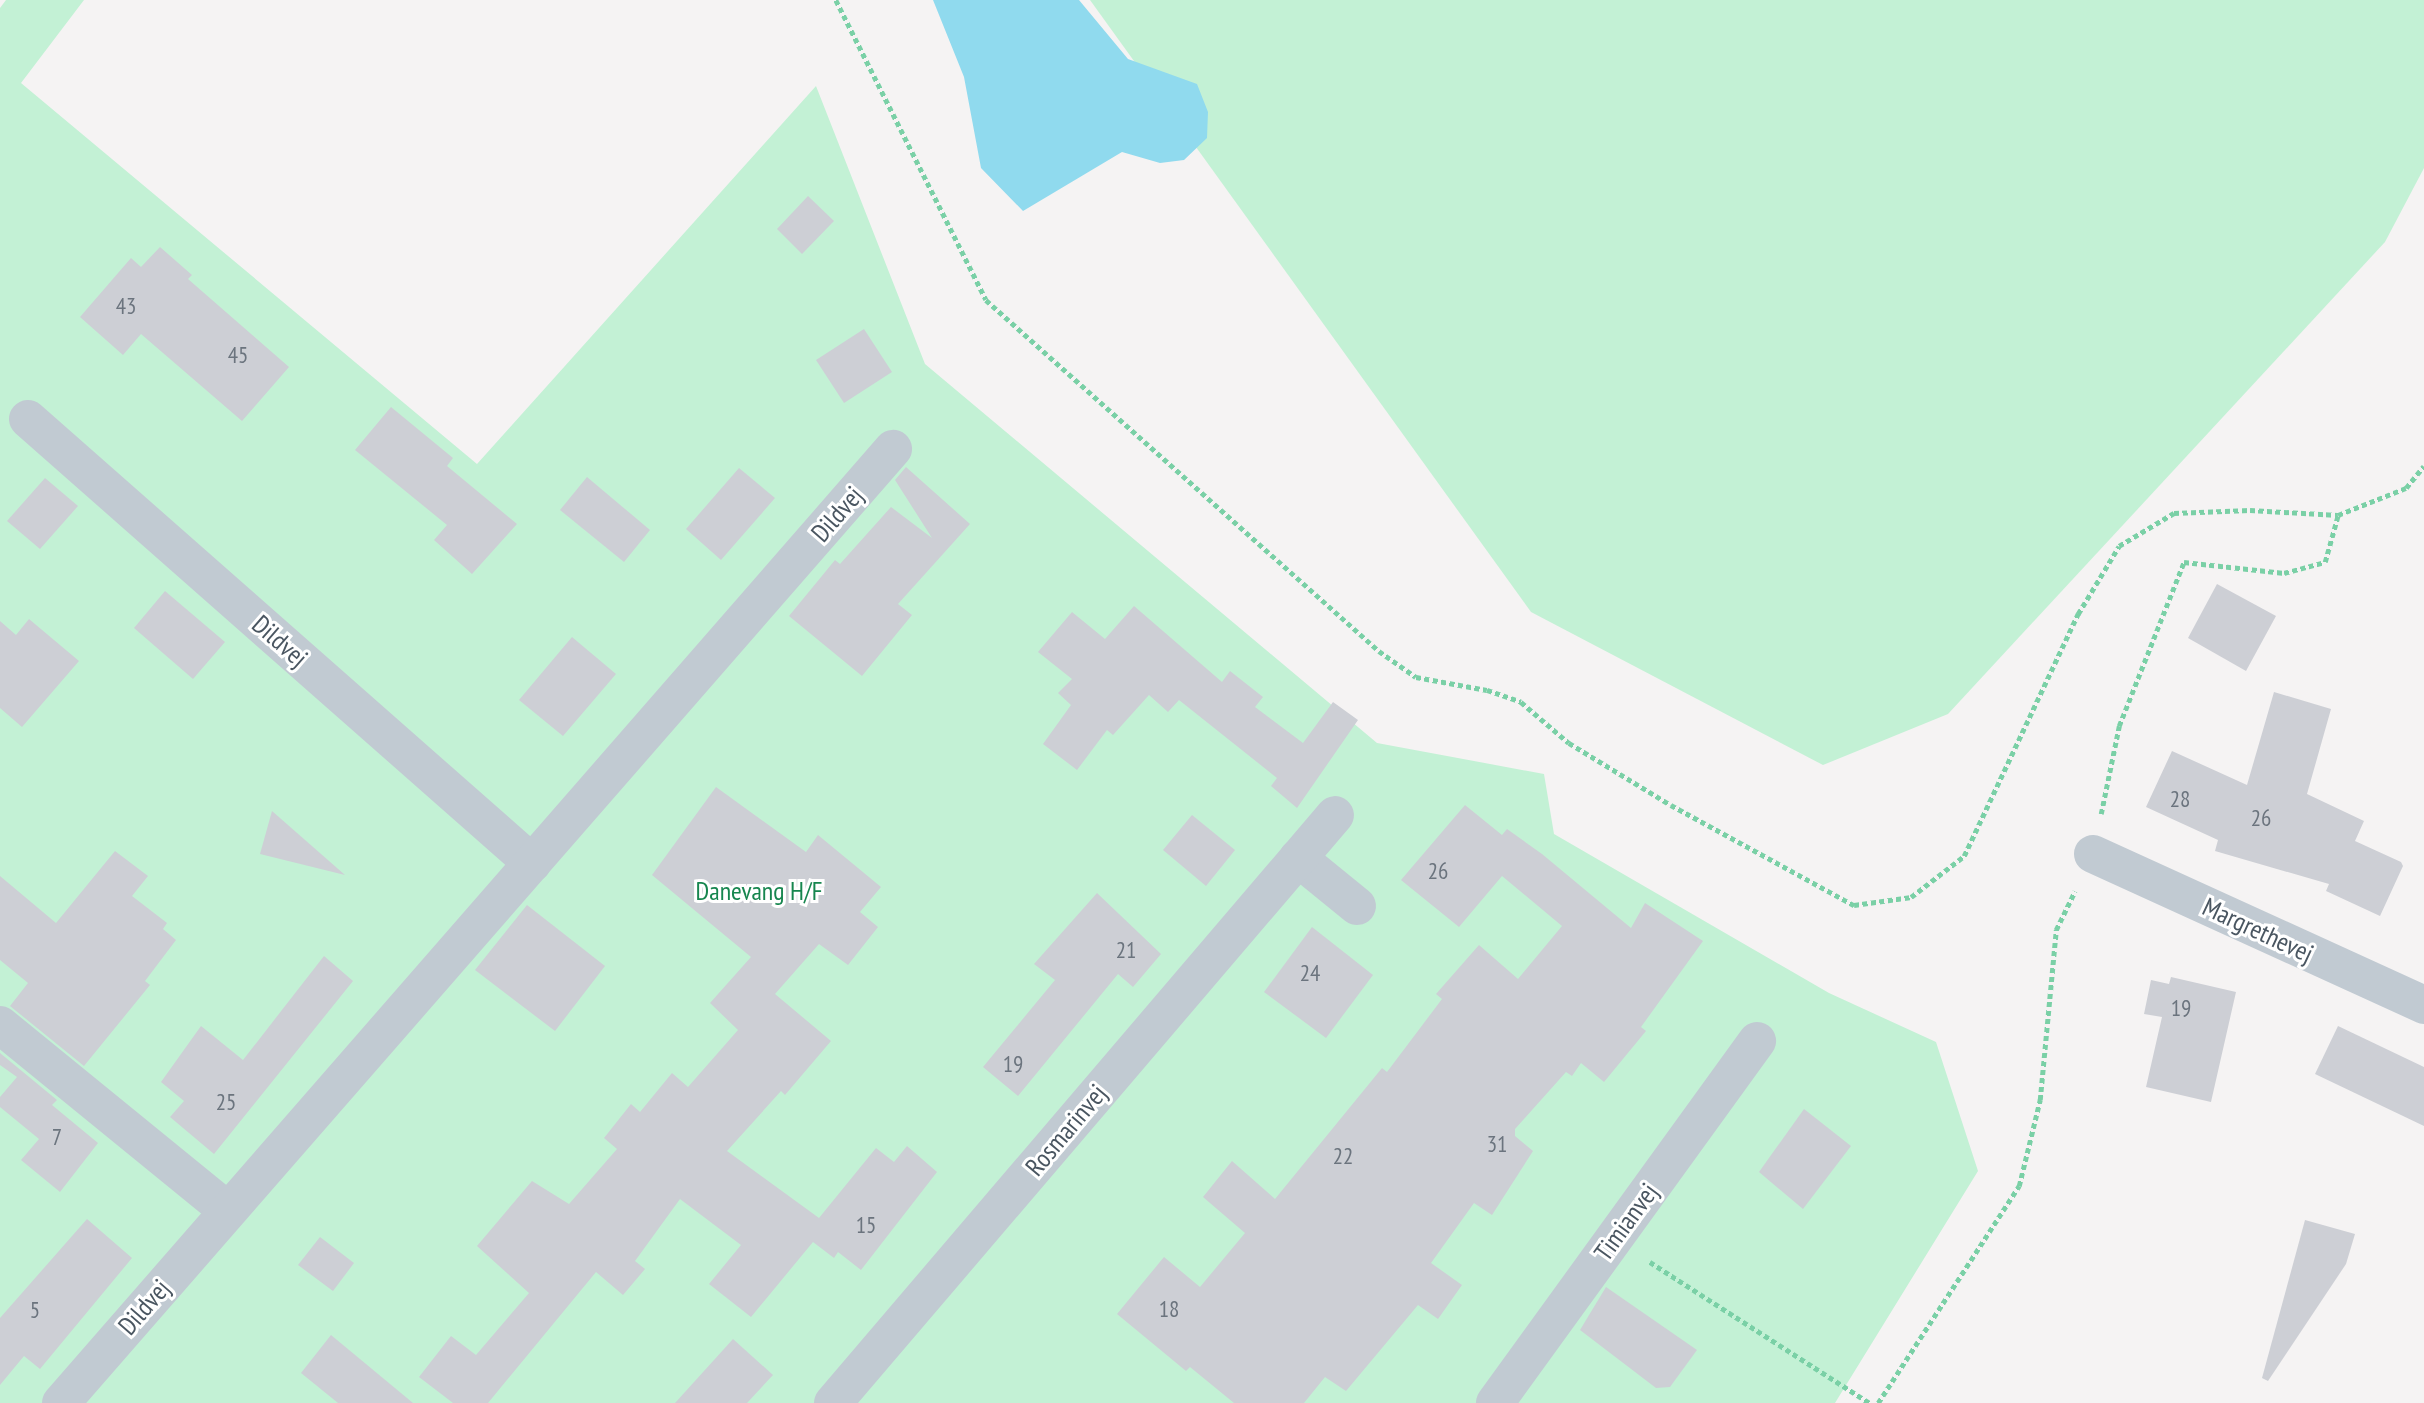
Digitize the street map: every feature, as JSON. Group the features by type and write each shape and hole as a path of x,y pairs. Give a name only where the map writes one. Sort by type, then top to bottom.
{"street":[{"name":"Dildvej","path":"28,419 532,863"},
{"name":"Dildvej","path":"61,1403 893,449"},
{"name":"Rosmarinvej","path":"833,1403 1335,815"},
{"name":"Margrethevej","path":"2093,854 2424,1006"},
{"path":"1298,858 1357,906"},
{"path":"0,1025 228,1211"},
{"name":"Timianvej","path":"1495,1403 1757,1041"}],"path":[{"path":"836,0 986,300 1379,651 1416,677 1487,690 1521,702 1569,743 1854,905 1911,897 1965,856 2078,614 2119,546 2174,513 2250,510 2338,515 2406,488 2424,466"},
{"path":"1878,1403 2019,1186 2040,1100 2056,930 2093,854 2119,726 2184,562 2284,573 2325,562 2338,515"},
{"path":"1614,1238 1870,1403"}],"green space":[{"name":"Danevang H/F","path":"6,0 84,0 21,83 477,464 816,86 925,364 1377,743 1544,774 1554,834 1829,993 1936,1042 1978,1171 1835,1403 0,1403 0,8"},
{"path":"1090,0 2424,0 2424,168 2385,242 1948,714 1823,765 1531,612"}],"water":[{"path":"933,0 1079,0 1128,59 1197,84 1208,112 1207,138 1184,160 1160,163 1122,152 1023,211 981,168 964,77"}],"building":[{"path":"808,196 834,221 802,254 777,229"},
{"path":"160,247 192,275 188,279 289,367 242,421 141,334 123,355 80,317 131,258 141,267"},
{"path":"864,329 892,372 844,403 816,360"},
{"path":"391,407 453,458 447,466 517,524 472,574 434,540 447,525 355,450"},
{"path":"906,467 970,524 898,604 912,615 862,676 789,616 835,560 840,564 891,507 932,538 895,480"},
{"path":"739,468 775,498 721,560 686,529"},
{"path":"587,477 650,530 624,562 560,510"},
{"path":"45,478 78,506 40,549 7,521"},
{"path":"2217,584 2276,616 2246,671 2188,638"},
{"path":"165,591 225,642 193,679 134,628"},
{"path":"1134,606 1222,682 1230,671 1263,697 1255,707 1303,743 1333,702 1358,720 1297,808 1271,786 1277,778 1179,700 1168,712 1149,695 1113,735 1107,730 1077,770 1043,744 1071,705 1058,693 1072,679 1038,652 1072,612 1105,639"},
{"path":"29,619 79,661 22,727 0,708 0,621 16,635"},
{"path":"572,637 616,674 563,736 519,700"},
{"path":"2274,692 2331,709 2307,794 2364,821 2355,841 2401,862 2403,866 2380,916 2326,891 2329,884 2215,851 2218,840 2146,807 2172,751 2247,785"},
{"path":"716,787 806,852 818,835 881,887 860,912 878,927 848,965 819,944 775,994 831,1041 785,1095 781,1091 727,1151 819,1218 876,1148 894,1162 907,1146 937,1172 861,1270 838,1252 834,1258 813,1242 751,1317 709,1284 741,1245 680,1199 635,1261 645,1269 623,1295 596,1272 488,1403 453,1403 419,1377 451,1336 476,1355 529,1293 477,1246 532,1181 569,1204 617,1149 604,1138 631,1104 640,1112 672,1073 688,1087 738,1030 710,1003 751,957 652,875"},
{"path":"1465,805 1502,835 1507,829 1542,854 1631,928 1645,903 1703,941 1641,1027 1646,1031 1604,1082 1581,1063 1572,1076 1566,1072 1515,1129 1515,1136 1533,1151 1492,1215 1474,1203 1431,1263 1462,1285 1438,1319 1418,1305 1346,1391 1325,1377 1304,1403 1234,1403 1190,1367 1186,1371 1117,1314 1164,1257 1200,1287 1245,1233 1203,1197 1232,1161 1275,1199 1382,1068 1387,1072 1442,999 1436,994 1479,945 1518,979 1562,926 1502,876 1459,927 1401,880"},
{"path":"272,811 345,875 260,854"},
{"path":"1192,815 1235,850 1206,886 1163,850"},
{"path":"115,851 148,876 132,896 167,923 163,929 176,940 145,981 150,985 84,1066 10,1006 28,983 0,960 0,876 56,923"},
{"path":"1097,893 1161,954 1133,987 1118,974 1018,1096 983,1067 1055,980 1034,964"},
{"path":"527,905 605,966 555,1031 475,970"},
{"path":"1312,927 1373,975 1326,1038 1264,992"},
{"path":"324,956 353,981 214,1154 170,1117 184,1101 161,1082 201,1026 243,1060"},
{"path":"2171,977 2236,992 2211,1102 2146,1087 2162,1017 2144,1014 2151,980 2169,984"},
{"path":"2338,1026 2424,1067 2424,1126 2315,1074"},
{"path":"0,1053 57,1100 52,1105 98,1143 60,1192 21,1160 39,1139 0,1107 0,1097 17,1077 0,1065"},
{"path":"1804,1109 1851,1146 1803,1209 1759,1172"},
{"path":"87,1219 132,1258 40,1369 24,1356 0,1385 0,1318"},
{"path":"2305,1220 2355,1234 2346,1264 2268,1381 2262,1378"},
{"path":"320,1237 354,1263 333,1291 298,1265"},
{"path":"1606,1287 1697,1350 1670,1387 1656,1388 1580,1330"},
{"path":"331,1335 413,1403 338,1403 301,1373"},
{"path":"733,1339 773,1375 747,1403 675,1403"}]}
